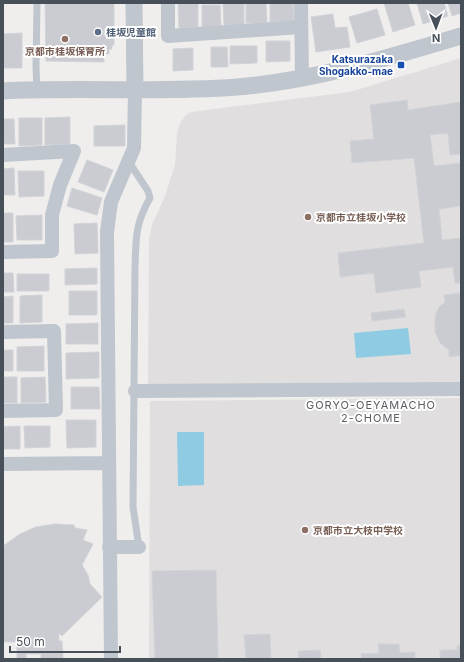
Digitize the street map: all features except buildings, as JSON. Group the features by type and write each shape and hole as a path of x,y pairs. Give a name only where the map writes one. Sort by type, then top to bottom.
{"street":[{"path":"111,659 112,547 108,463 107,232 111,202 134,148 136,90 134,3"},
{"path":"168,3 168,36 301,27"},
{"path":"301,3 302,78"},
{"path":"3,91 136,90 238,87 302,78 369,63 461,36"},
{"path":"3,155 74,151 60,185 52,215 52,251 3,252"},
{"path":"3,332 54,331 56,410 3,411"},
{"path":"135,391 461,389"},
{"path":"3,464 108,463"},
{"path":"112,547 136,547"}],"lane":[{"path":"37,3 37,90"},
{"path":"129,162 148,191 150,198 140,216 136,237 133,507 136,547"}],"shaded area":[{"name":"京都市立桂坂小学校","path":"461,58 461,383 148,386 149,239 152,225 165,196 175,165 177,134 180,123 186,115 191,112 350,92"},
{"name":"京都市立大枝中学校","path":"461,398 461,659 149,659 150,401"}],"water":[{"path":"408,328 411,354 356,358 354,333"},
{"path":"177,432 204,432 204,485 178,486"}],"place":[{"name":"桂坂児童館","path":"98,32"},
{"name":"京都市桂坂保育所","path":"65,39"},
{"name":"Katsurazaka Shogakko-mae","path":"401,65"},
{"name":"京都市立桂坂小学校","path":"308,217"},
{"name":"京都市立大枝中学校","path":"305,530"}],"district":[{"name":"GORYO-OEYAMACHO 2-CHOME","path":"371,411"}]}
